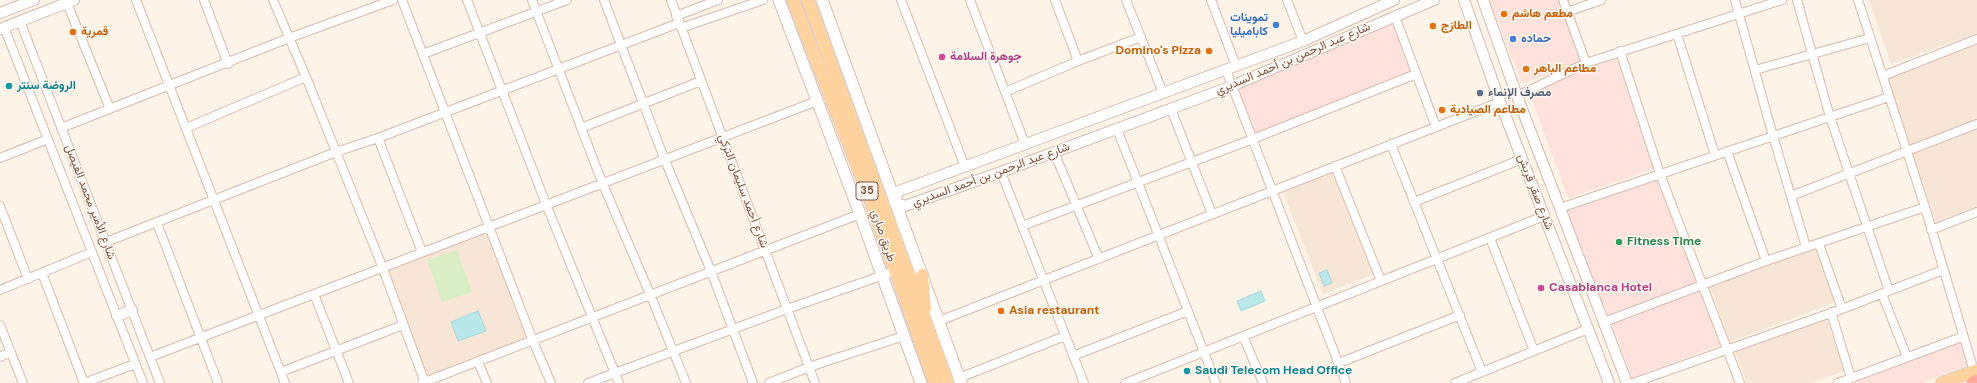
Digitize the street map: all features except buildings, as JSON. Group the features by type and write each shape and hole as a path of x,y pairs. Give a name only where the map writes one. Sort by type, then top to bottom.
{"main road":[{"name":"طريق صاري","path":"779,0 860,214 921,383"},
{"name":"طريق صاري","path":"793,0 867,191 935,383"},
{"name":"طريق صاري","path":"808,0 948,383"},
{"path":"822,0 960,381"},
{"path":"922,275 927,327"},
{"path":"1942,383 1975,376"}],"street":[{"path":"0,13 34,0"},
{"path":"136,0 285,383"},
{"path":"204,0 228,64"},
{"path":"273,0 306,77 382,266 424,383 593,316 860,214"},
{"path":"61,128 228,64 289,38 393,0"},
{"path":"402,0 533,341 551,383"},
{"path":"467,0 546,204 593,316 619,383"},
{"path":"532,0 602,182 686,383"},
{"path":"423,54 567,0"},
{"path":"604,0 664,158 711,271 753,383"},
{"name":"شارع أحمد سليمان التركي","path":"671,0 815,383"},
{"path":"679,22 718,0"},
{"path":"106,242 336,152 378,138 679,22 763,0"},
{"path":"901,0 965,167"},
{"path":"970,0 1025,144"},
{"path":"1055,0 1078,61"},
{"path":"1126,0 1163,93"},
{"path":"1210,0 1236,66"},
{"path":"1287,0 1303,41"},
{"name":"شارع عبد الرحمن بن أحمد السديري","path":"1394,0 1303,41 899,191 894,202 905,206 1171,109 1232,86 1434,0"},
{"name":"شارع صقر قريش","path":"1464,0 1500,102 1609,383"},
{"name":"شارع صقر قريش","path":"1482,0 1516,96 1627,383"},
{"path":"1563,0 1586,63"},
{"path":"1567,12 1600,0"},
{"path":"1735,0 1740,13 1772,136 1806,247"},
{"path":"1516,96 1586,63 1782,0"},
{"path":"1797,0 1830,117 1867,227 1907,358"},
{"path":"1858,0 1925,207 1975,376"},
{"path":"2,28 71,1 110,109"},
{"path":"1395,16 1436,127"},
{"name":"شارع الأمير محمد الفيصل","path":"20,21 160,383"},
{"name":"شارع الأمير محمد الفيصل","path":"2,28 48,139 143,383"},
{"path":"1678,34 1715,156"},
{"path":"1005,92 1078,61 1141,37"},
{"path":"1755,70 1870,38"},
{"path":"1882,76 1977,39"},
{"path":"1620,51 1660,174 1740,383"},
{"path":"1226,70 1346,383"},
{"path":"1022,226 1252,139 1416,74"},
{"path":"186,128 306,77"},
{"path":"581,128 701,81"},
{"path":"1560,208 1889,97"},
{"path":"150,357 314,294 382,266 817,100"},
{"path":"939,321 1500,102"},
{"path":"1171,109 1212,214"},
{"path":"1791,196 1977,124"},
{"path":"1117,129 1216,383"},
{"path":"378,138 422,252"},
{"path":"0,158 48,139"},
{"path":"1391,144 1482,372"},
{"path":"1727,151 1766,261"},
{"path":"1054,152 1099,259"},
{"path":"1414,202 1522,159"},
{"path":"1335,166 1381,281"},
{"path":"1001,172 1084,383"},
{"path":"941,175 947,191"},
{"path":"1532,185 1548,178"},
{"path":"0,206 28,279"},
{"path":"1604,322 1766,261 1925,207"},
{"path":"1931,230 1977,212"},
{"path":"1126,383 1544,216"},
{"path":"157,223 218,383"},
{"path":"1490,238 1534,351"},
{"path":"1819,244 1842,309"},
{"path":"0,290 92,252"},
{"path":"1633,383 1842,309 1943,270"},
{"path":"588,383 787,308 895,271"},
{"path":"42,273 84,383 135,364"},
{"path":"314,294 349,383"},
{"path":"117,316 132,310"},
{"path":"1073,356 1188,311"},
{"path":"1831,312 1851,378"},
{"path":"1339,363 1460,315"},
{"path":"0,325 23,383"},
{"path":"281,372 402,325"},
{"path":"1455,383 1475,379 1482,372 1588,329"},
{"path":"769,383 904,336"},
{"path":"960,381 1065,336"},
{"path":"1243,336 1263,383"},
{"path":"1838,383 1962,336"},
{"path":"0,357 11,352"},
{"path":"478,362 487,383"}],"shaded area":[{"path":"1489,0 1559,0 1582,61 1522,84"},
{"path":"1869,0 1977,0 1977,33 1891,64"},
{"path":"1394,20 1413,73 1254,136 1234,87"},
{"path":"1977,42 1977,119 1910,145 1887,77"},
{"path":"1618,56 1656,168 1568,198 1529,92"},
{"path":"1977,127 1977,206 1936,222 1912,151"},
{"path":"1333,169 1374,274 1323,294 1282,189"},
{"path":"1657,177 1697,282 1608,315 1565,209"},
{"path":"488,229 530,339 426,379 385,268"},
{"path":"1814,247 1835,302 1730,342 1709,285"},
{"path":"1702,290 1723,344 1632,378 1611,322"},
{"path":"1826,316 1844,371 1810,383 1747,383 1734,348"},
{"path":"1961,339 1968,365 1922,383 1858,383 1856,380"}],"green space":[{"path":"457,250 472,292 442,302 427,260"}],"water":[{"path":"1327,270 1332,283 1324,286 1319,273"},
{"path":"1261,291 1265,301 1241,311 1237,301"},
{"path":"478,311 486,331 458,341 451,322"}],"place":[{"name":"مطعم هاشم","path":"1504,14"},
{"name":"تموينات كاباميليا","path":"1276,25"},
{"name":"الطازج","path":"1433,26"},
{"name":"قمرية","path":"73,32"},
{"name":"حماده","path":"1513,39"},
{"name":"Domino's Pizza","path":"1209,51"},
{"name":"جوهرة السلامة","path":"942,57"},
{"name":"مطاعم الباهر","path":"1526,69"},
{"name":"الروضة سنتر","path":"9,86"},
{"name":"مصرف الإنماء","path":"1480,93"},
{"name":"مطاعم الصيادية","path":"1442,110"},
{"name":"Fitness Time","path":"1619,242"},
{"name":"Casablanca Hotel","path":"1541,288"},
{"name":"Asia restaurant","path":"1001,311"},
{"name":"Saudi Telecom Head Office","path":"1187,371"}]}
